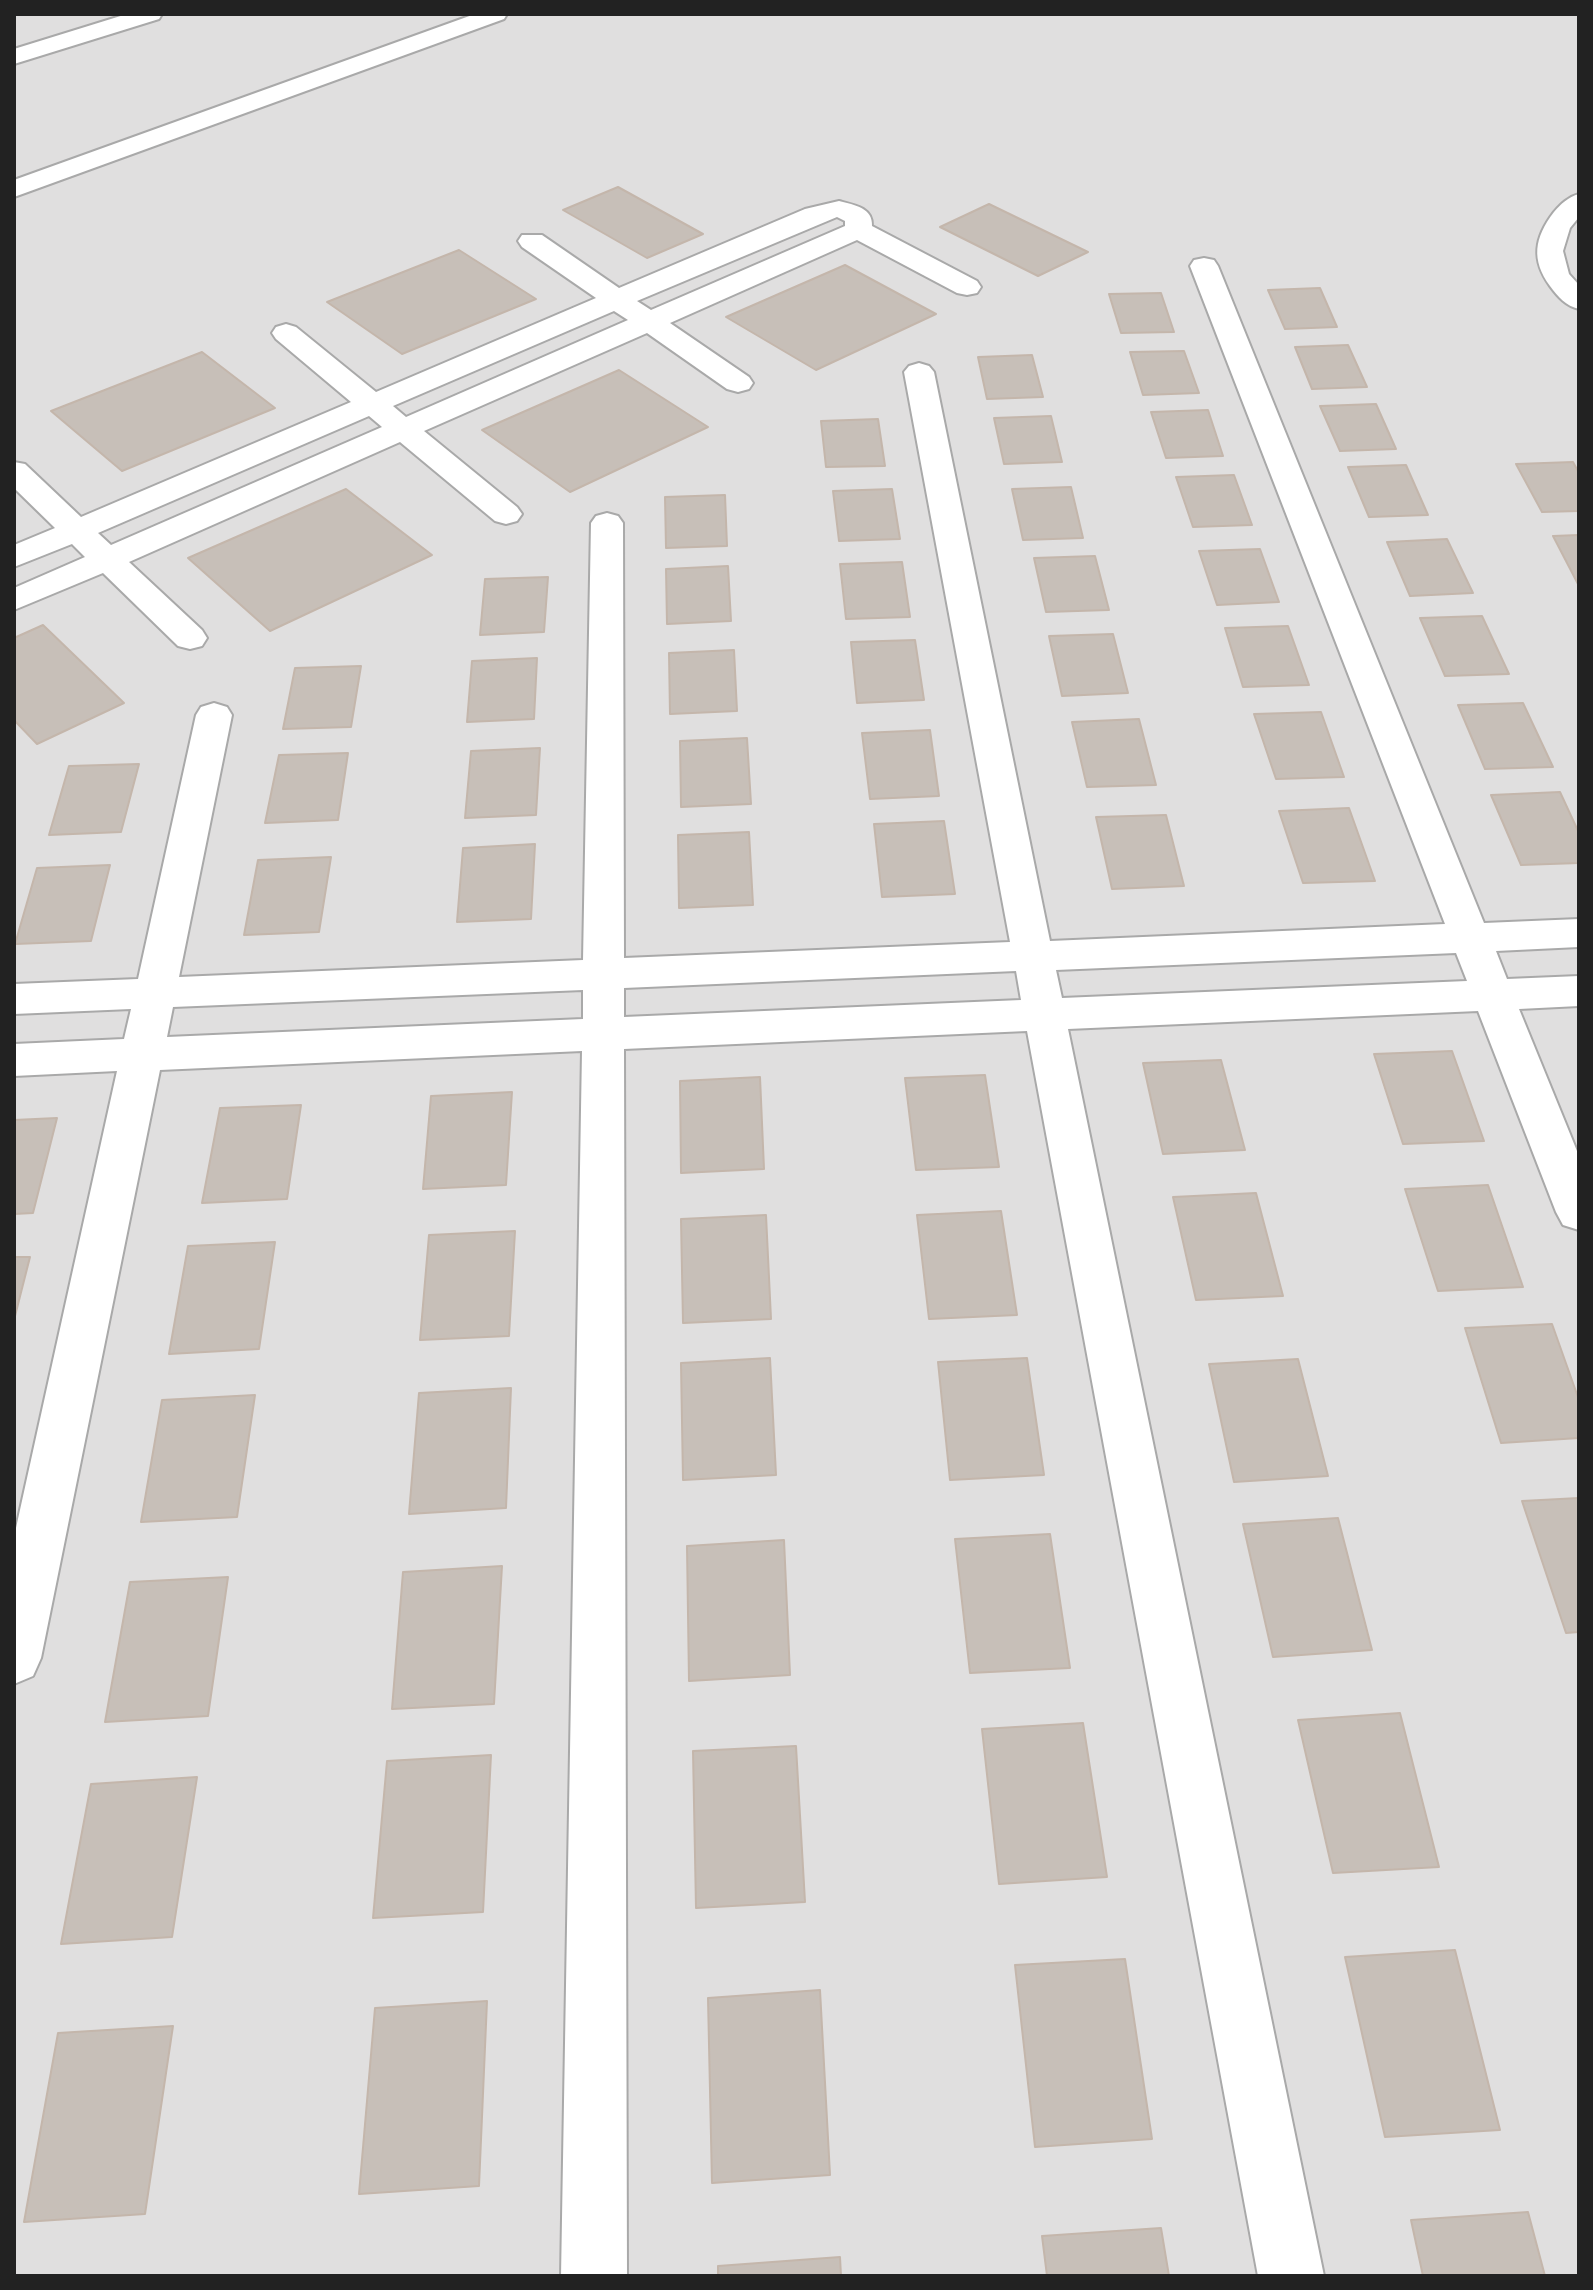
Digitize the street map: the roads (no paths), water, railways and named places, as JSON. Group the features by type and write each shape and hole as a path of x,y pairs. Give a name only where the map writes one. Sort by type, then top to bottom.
{"street":[{"path":"14,57 151,14"},
{"path":"14,189 496,14"},
{"path":"1579,202 1558,221 1548,239 1551,264 1567,291 1579,301"},
{"path":"14,557 814,215 839,209 859,217 858,230"},
{"path":"858,230 967,287"},
{"path":"14,600 858,230"},
{"path":"532,241 738,383"},
{"path":"1204,266 1579,1212"},
{"path":"286,333 506,514"},
{"path":"919,372 1291,2276"},
{"path":"14,471 190,638"},
{"path":"594,2276 607,523"},
{"path":"14,1658 214,715"},
{"path":"14,999 1579,933"},
{"path":"14,1060 1579,991"}]}
